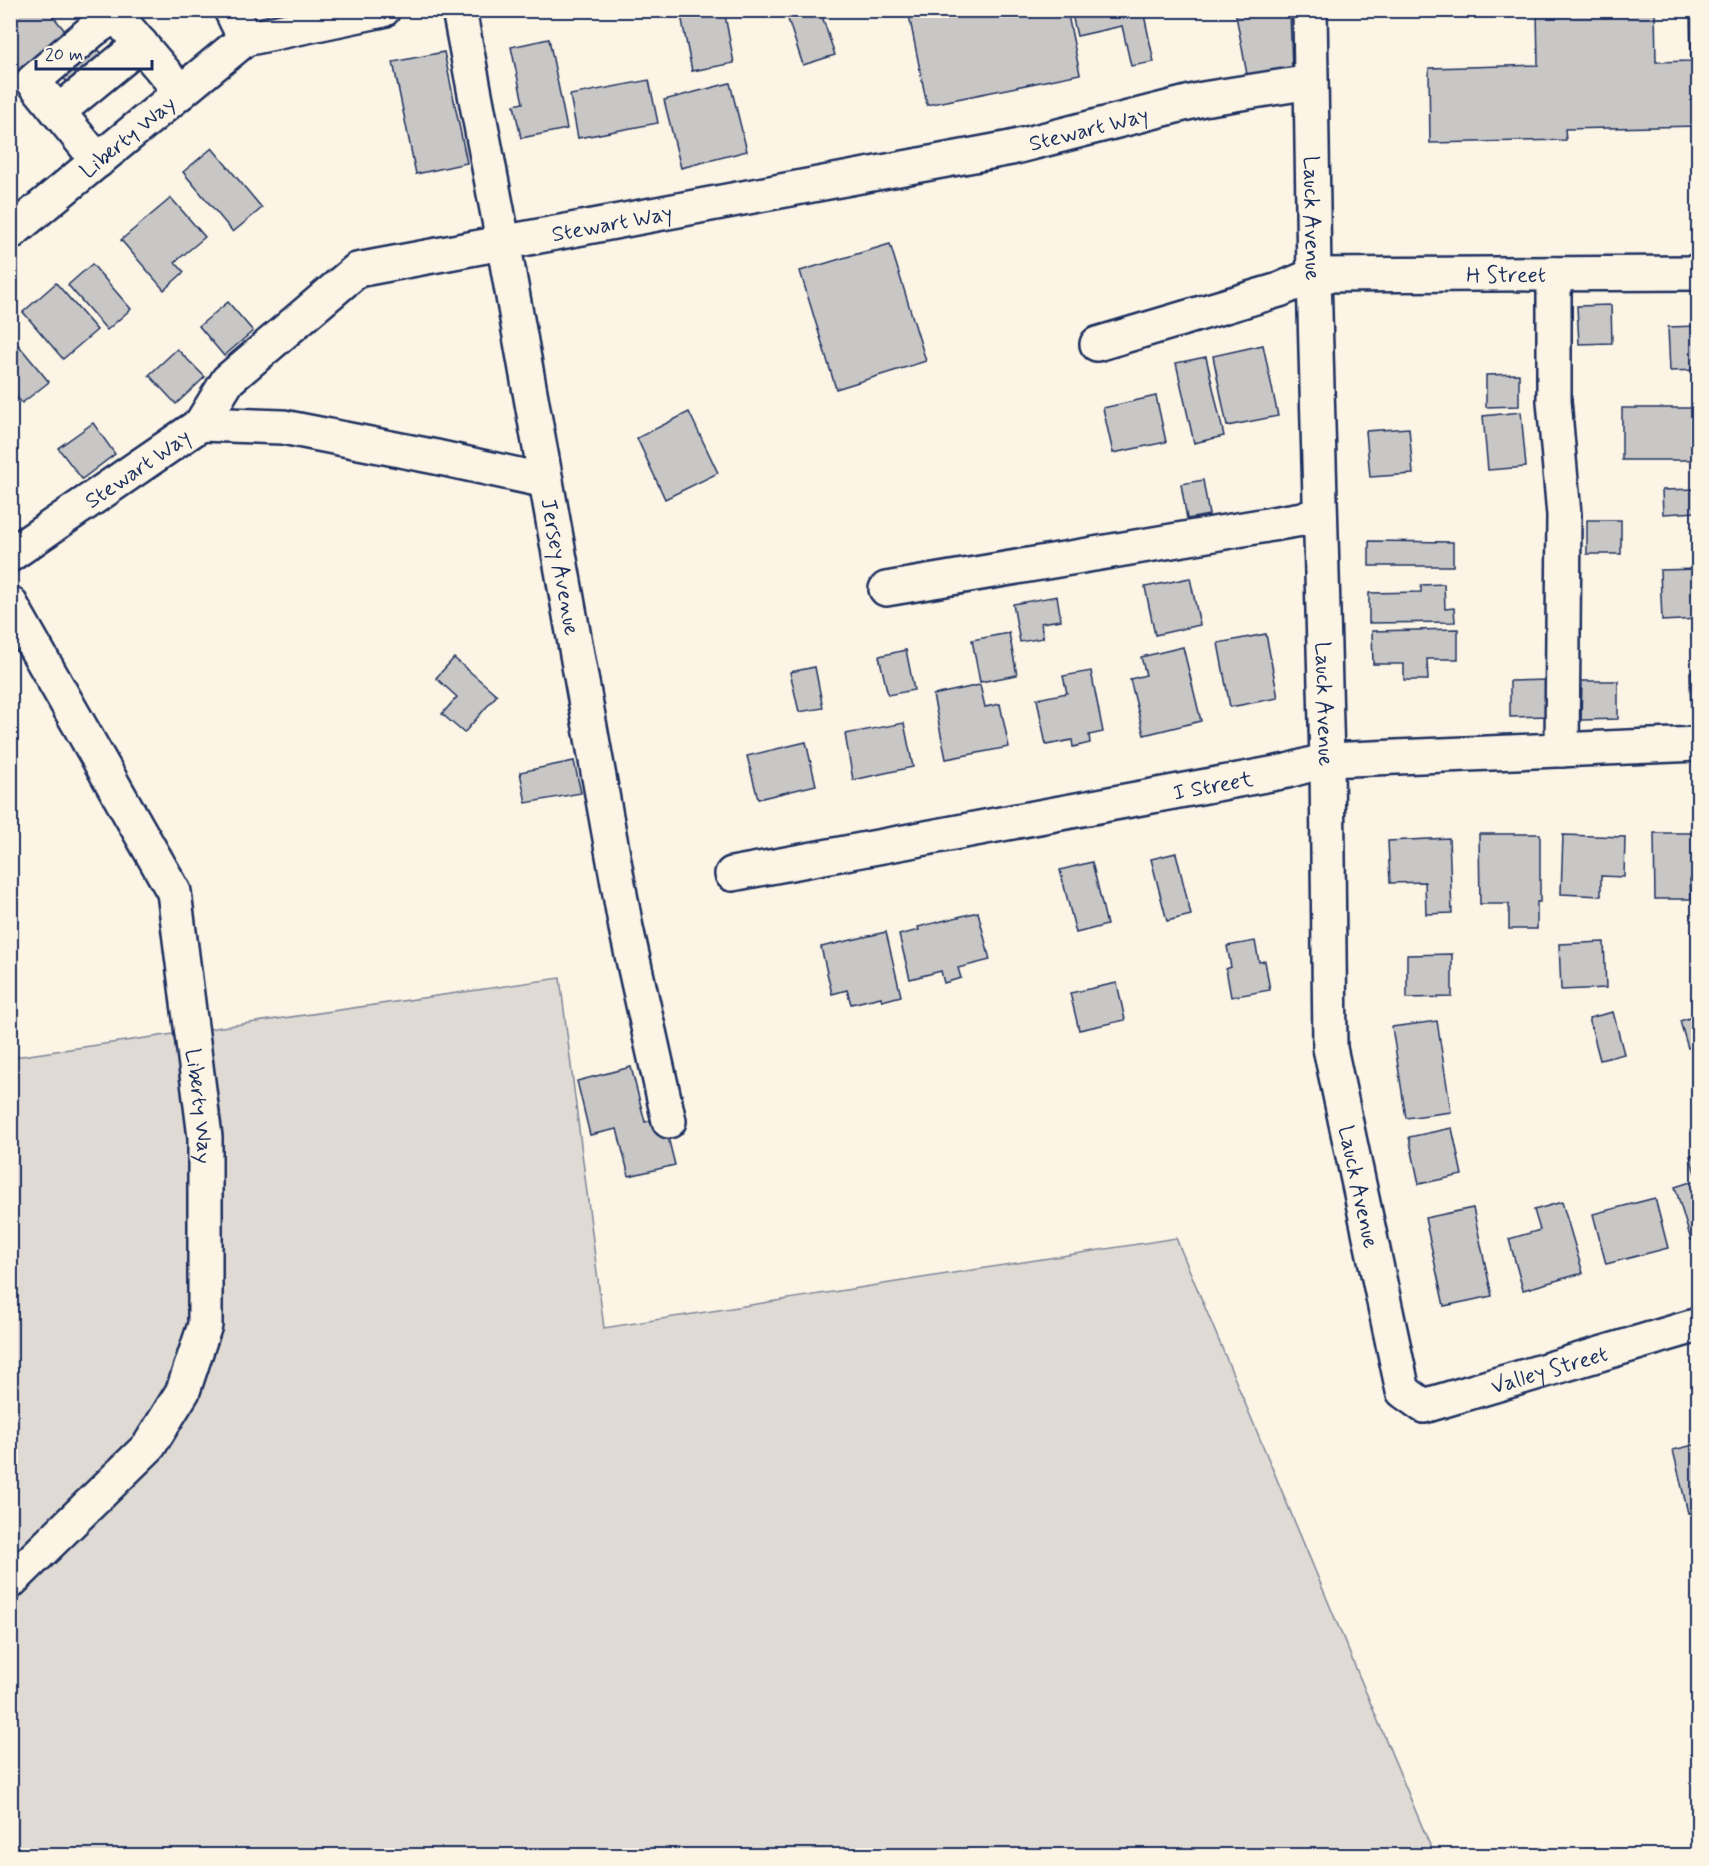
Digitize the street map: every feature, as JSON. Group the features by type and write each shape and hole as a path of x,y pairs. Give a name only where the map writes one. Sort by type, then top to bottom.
{"street":[{"name":"Liberty Way","path":"10,233 181,92 238,25 383,10"},
{"name":"Jersey Avenue","path":"459,10 626,928 669,1121"},
{"name":"Lauck Avenue","path":"1310,10 1314,275 1327,760 1330,1048 1404,1391"},
{"path":"98,161 33,81 93,30 132,32 181,92"},
{"path":"58,112 132,32"},
{"name":"Stewart Way","path":"10,555 201,424 228,380 357,270 1011,148 1203,99 1311,82"},
{"name":"H Street","path":"1314,275 1698,273"},
{"path":"1554,274 1554,401 1564,515 1562,750"},
{"path":"1097,344 1280,290 1314,275"},
{"path":"201,424 283,428 546,481"},
{"path":"886,589 1320,516"},
{"name":"Liberty Way","path":"10,603 174,892 205,1137 205,1325 183,1391 149,1446 10,1582"},
{"name":"I Street","path":"732,874 1287,771 1327,760 1698,744"},
{"name":"Valley Street","path":"1404,1391 1425,1406 1698,1325"}],"shaded area":[{"path":"560,978 604,1328 1176,1238 1434,1855 11,1856 11,1062 15,1057"}],"building":[{"path":"10,10 48,10 65,31 10,77"},
{"path":"680,10 724,10 734,63 692,71"},
{"path":"785,10 820,10 835,55 803,65"},
{"path":"908,10 1067,10 1080,74 927,105"},
{"path":"1071,10 1143,10 1154,62 1131,66 1122,26 1077,36"},
{"path":"1235,10 1290,10 1292,71 1248,80"},
{"path":"1537,10 1655,10 1656,62 1691,61 1690,10 1698,10 1698,126 1565,129 1566,140 1430,143 1429,68 1538,65"},
{"path":"549,39 567,129 521,138 514,105 523,103 511,47"},
{"path":"94,44 120,77 85,105 59,72"},
{"path":"444,52 467,163 416,174 393,62"},
{"path":"649,80 658,123 578,138 570,95"},
{"path":"730,83 747,151 681,168 664,100"},
{"path":"212,148 262,208 233,232 183,172"},
{"path":"171,198 205,237 175,262 184,272 164,290 121,240"},
{"path":"890,244 926,361 836,389 800,271"},
{"path":"92,264 131,309 107,330 68,285"},
{"path":"56,283 97,330 63,359 23,312"},
{"path":"228,302 253,331 224,356 199,326"},
{"path":"1611,305 1612,343 1579,344 1577,306"},
{"path":"1698,326 1698,370 1670,371 1668,327"},
{"path":"10,335 49,382 22,403 10,389"},
{"path":"1263,345 1278,416 1227,426 1213,356"},
{"path":"177,349 205,377 176,404 149,375"},
{"path":"1206,357 1224,436 1194,443 1176,363"},
{"path":"1519,374 1519,406 1486,407 1486,375"},
{"path":"1156,396 1166,442 1113,453 1103,408"},
{"path":"1622,408 1698,408 1698,453 1693,453 1693,460 1622,460"},
{"path":"689,412 718,473 665,499 637,438"},
{"path":"1521,412 1526,467 1488,470 1483,416"},
{"path":"93,423 115,454 82,479 58,448"},
{"path":"1409,428 1413,474 1370,477 1366,431"},
{"path":"1203,480 1209,515 1187,519 1181,484"},
{"path":"1698,489 1698,512 1663,514 1662,490"},
{"path":"1587,520 1621,520 1621,554 1587,554"},
{"path":"1369,541 1453,542 1453,566 1369,566"},
{"path":"1698,569 1698,619 1662,621 1660,570"},
{"path":"1190,578 1200,625 1155,635 1145,587"},
{"path":"1444,584 1445,609 1454,608 1455,622 1369,623 1369,593 1421,592 1421,585"},
{"path":"1057,596 1061,620 1041,623 1043,638 1020,642 1013,604"},
{"path":"1458,629 1458,659 1427,659 1428,680 1404,680 1404,664 1373,664 1372,631"},
{"path":"1009,633 1017,675 980,682 972,640"},
{"path":"1266,634 1278,698 1230,707 1218,643"},
{"path":"1183,647 1201,721 1144,735 1130,679 1146,675 1141,657"},
{"path":"906,650 914,690 888,695 879,656"},
{"path":"454,658 497,695 464,733 442,714 457,697 436,678"},
{"path":"815,667 823,708 799,712 790,672"},
{"path":"1091,671 1103,732 1089,735 1090,743 1073,747 1072,740 1046,745 1037,699 1067,693 1063,676"},
{"path":"1690,672 1698,672 1698,715 1691,715"},
{"path":"1550,680 1551,716 1510,717 1510,681"},
{"path":"1582,681 1618,681 1618,719 1581,720"},
{"path":"980,685 985,707 1000,704 1009,747 946,759 933,695"},
{"path":"904,723 913,767 853,780 845,734"},
{"path":"806,742 816,785 758,799 747,756"},
{"path":"574,761 581,793 526,803 520,772"},
{"path":"1654,833 1698,833 1698,879 1690,879 1691,899 1655,899"},
{"path":"1479,834 1540,834 1540,902 1537,902 1537,929 1509,929 1509,904 1480,904"},
{"path":"1563,835 1625,837 1624,877 1601,876 1601,896 1561,894"},
{"path":"1449,838 1452,913 1426,914 1425,882 1390,883 1388,841"},
{"path":"1176,853 1191,915 1167,921 1151,859"},
{"path":"1092,862 1107,925 1076,933 1060,870"},
{"path":"978,912 990,960 958,968 961,978 944,983 941,971 910,979 899,935 919,930 918,927"},
{"path":"886,932 901,996 882,1001 881,997 851,1004 847,990 832,994 821,947"},
{"path":"1255,941 1259,962 1265,961 1270,990 1231,997 1226,969 1231,967 1227,946"},
{"path":"1604,942 1606,988 1561,990 1559,944"},
{"path":"1452,954 1452,997 1407,998 1407,955"},
{"path":"1117,983 1125,1020 1079,1030 1070,993"},
{"path":"1613,1012 1624,1054 1600,1060 1589,1018"},
{"path":"1698,1015 1698,1045 1688,1048 1680,1021"},
{"path":"1437,1021 1451,1112 1406,1118 1392,1027"},
{"path":"631,1067 645,1122 663,1117 675,1165 629,1176 617,1129 590,1135 577,1081"},
{"path":"1452,1128 1462,1175 1419,1184 1409,1137"},
{"path":"1698,1153 1698,1238 1691,1240 1675,1187 1697,1180 1690,1156"},
{"path":"1655,1198 1668,1248 1606,1264 1593,1214"},
{"path":"1562,1202 1583,1273 1523,1290 1509,1239 1540,1230 1534,1210"},
{"path":"1473,1208 1492,1296 1444,1306 1425,1218"},
{"path":"1698,1444 1698,1511 1688,1513 1673,1450"}]}
